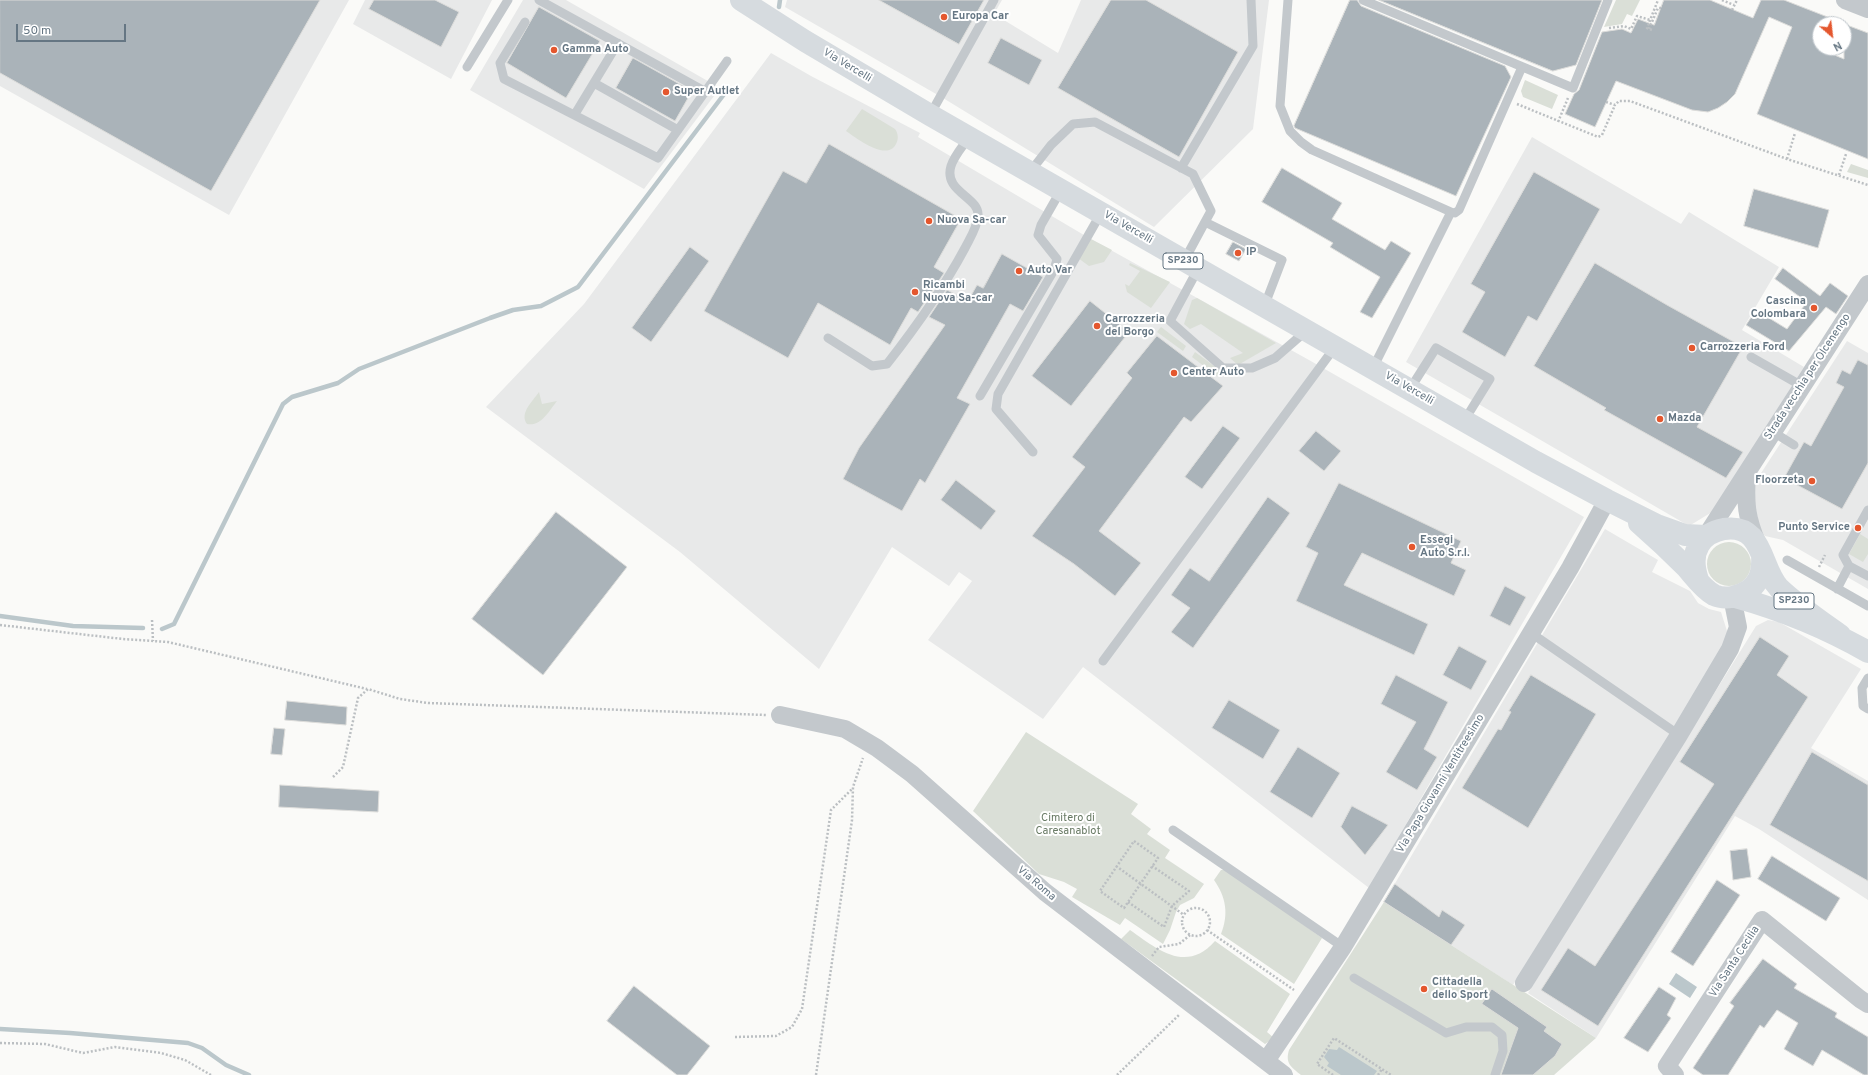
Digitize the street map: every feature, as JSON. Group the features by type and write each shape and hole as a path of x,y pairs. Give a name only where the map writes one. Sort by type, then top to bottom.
{"main road":[{"name":"Via Vercelli","path":"741,0 805,41 930,115 1464,421 1615,505 1657,525 1685,535 1706,536 1717,530 1729,528 1740,530 1751,536 1760,550 1778,587 1797,604 1840,635 1868,652"},
{"name":"Via Vercelli","path":"1615,505 1705,588 1714,594 1724,597 1733,597 1791,615 1840,635"},
{"path":"1698,580 1694,569 1694,557 1698,545 1706,536"},
{"path":"1733,597 1745,593 1754,586 1760,577 1763,566 1760,550"}],"street":[{"path":"1845,0 1868,9"},
{"name":"Strada vecchia per Olcenengo","path":"1706,536 1868,284"},
{"path":"1748,470 1746,506 1750,526 1760,550"},
{"name":"Via Papa Giovanni Ventitreesimo","path":"1266,1061 1343,947 1570,568 1615,505"},
{"path":"1524,983 1679,735 1730,649 1738,627 1733,597"},
{"name":"Via Roma","path":"780,715 845,729 867,742 912,774 1045,892 1284,1075"},
{"name":"Via Santa Cecilia","path":"1675,1075 1667,1066 1762,920 1868,1004"}],"lane":[{"path":"467,67 508,0"},
{"path":"539,0 706,92"},
{"path":"930,115 994,0"},
{"path":"1181,168 1253,46 1251,0"},
{"path":"1288,0 1280,106 1290,131 1312,150 1451,212 1455,213 1459,210 1522,67"},
{"path":"1363,0 1573,88 1608,0"},
{"path":"525,22 500,63 504,79 575,114 658,158 727,61"},
{"path":"575,114 618,43"},
{"path":"594,83 678,130"},
{"path":"1030,172 1051,145 1073,124 1095,122 1193,174 1211,212 1205,222 1170,321 1223,368 1252,368 1274,358 1306,330"},
{"path":"828,338 872,366 887,364 914,330 952,273 974,229 978,215 976,207 954,186 950,176 951,165 969,137"},
{"path":"980,396 1054,270 1057,259 1038,235 1041,225 1061,190"},
{"path":"1033,452 996,409 998,394 1101,212"},
{"path":"1373,369 1451,212"},
{"path":"1205,222 1282,260 1264,307"},
{"path":"1103,661 1335,347"},
{"path":"1410,390 1436,348 1490,379 1464,421"},
{"path":"1751,357 1802,386"},
{"path":"1773,432 1794,445"},
{"path":"1867,572 1849,566 1843,555 1868,510"},
{"path":"1787,560 1868,606"},
{"path":"1837,588 1849,566"},
{"path":"1531,633 1679,735"},
{"path":"1868,678 1862,688 1863,706 1868,710"},
{"path":"1173,830 1343,947"},
{"path":"1354,978 1446,1033 1466,1027 1492,1027 1502,1035 1503,1051 1495,1075"}],"path":[{"path":"1658,0 1647,28 1651,29 1658,8 1661,8"},
{"path":"1722,0 1734,5"},
{"path":"1732,10 1737,0"},
{"path":"1597,30 1624,26 1631,29 1637,16 1650,20"},
{"path":"1558,122 1573,88"},
{"path":"1508,101 1598,138 1602,135 1616,105 1620,101 1630,101 1787,159 1868,185"},
{"path":"1606,102 1616,105"},
{"path":"1787,159 1795,133"},
{"path":"1838,175 1846,154"},
{"path":"152,620 153,641"},
{"path":"0,625 168,642 368,689 400,699 428,703 780,715"},
{"path":"333,777 343,767 358,698 368,689"},
{"path":"816,1075 852,820 853,787 867,742"},
{"path":"735,1037 776,1036 792,1027 802,1009 831,810 853,787"},
{"path":"1134,841 1158,858 1152,866 1124,908 1100,891 1134,841"},
{"path":"1116,866 1184,914"},
{"path":"1128,902 1164,927 1172,906 1189,891 1152,866"},
{"path":"1196,908 1205,911 1210,919 1207,930 1201,936 1190,935 1183,928 1182,923 1184,914 1191,909 1196,908"},
{"path":"1207,930 1308,999"},
{"path":"1150,960 1159,947 1179,944 1190,935"},
{"path":"1117,1075 1190,1003"},
{"path":"1333,1075 1317,1064 1334,1038 1391,1075"},
{"path":"0,1043 45,1044 82,1053 115,1047 161,1053 185,1060 211,1075"},
{"path":"1378,1075 1382,1069"}],"shaded area":[{"path":"0,0 349,0 229,215 0,86"},
{"path":"365,0 492,0 451,79 353,24"},
{"path":"523,0 566,0 720,88 644,189 470,90"},
{"path":"787,0 1002,0 994,14 1058,53 1081,0 1269,0 1253,129 1154,227 943,98 785,7"},
{"path":"771,53 811,76 920,133 918,137 1089,238 1309,360 1584,517 1369,888 1083,667 1043,719 928,640 972,581 959,572 949,586 892,547 819,669 680,552 486,407 584,304"},
{"path":"1532,137 1681,224 1689,212 1779,267 1742,330 1804,367 1712,512 1689,526 1406,362"},
{"path":"1847,341 1868,353 1868,589 1783,540 1765,536 1760,532 1752,487"},
{"path":"1605,529 1658,560 1652,572 1690,591 1698,603 1709,609 1721,612 1727,631 1726,649 1513,985 1384,902"},
{"path":"1768,620 1779,622 1861,669 1811,748 1868,781 1868,900 1759,829 1735,816 1596,1038 1528,993 1756,626"},
{"path":"1676,973 1697,987 1690,998 1669,984"},
{"path":"1339,1047 1377,1071 1374,1075 1341,1075 1327,1066 1329,1063 1324,1057 1329,1049 1337,1050"}],"green space":[{"path":"1616,0 1640,0 1632,16 1627,14 1622,24 1604,27"},
{"path":"1525,80 1558,95 1552,109 1523,97 1521,91"},
{"path":"862,109 895,129 898,140 892,149 886,151 871,147 846,131"},
{"path":"1851,164 1868,170 1868,178 1847,172"},
{"path":"1089,238 1112,250 1104,262 1089,266 1078,258"},
{"path":"1130,263 1170,282 1151,308 1127,292 1125,284 1129,286 1140,271 1129,265"},
{"path":"1197,298 1276,343 1238,365 1230,358 1243,353 1201,324 1190,329 1184,324 1192,300"},
{"path":"1161,327 1186,346 1183,351 1157,332"},
{"path":"1195,352 1221,371 1217,376 1192,357"},
{"path":"539,392 542,404 557,401 541,421 527,424 525,420 526,411 530,403"},
{"path":"1860,534 1868,539 1868,554 1863,562 1849,554"},
{"path":"1725,542 1733,542 1738,543 1745,548 1750,555 1750,573 1745,580 1738,585 1725,586 1717,583 1710,576 1707,568 1707,560 1710,552 1717,545"},
{"name":"Cimitero di Caresanablot","path":"1026,732 1138,804 1131,814 1151,829 1147,834 1170,850 1165,858 1204,884 1194,898 1180,905 1163,944 1125,918 1120,925 1072,897 1077,889 1064,882 1039,874 973,811"},
{"path":"1221,870 1227,870 1322,938 1294,984 1221,934 1225,920 1225,906 1224,899 1214,880"},
{"name":"Cittadella dello Sport","path":"1384,902 1596,1038 1554,1075 1301,1075 1294,1070 1288,1062 1289,1050"},
{"path":"1130,930 1161,951 1182,957 1193,956 1204,951 1215,941 1290,994 1267,1032 1274,1038 1265,1044 1121,939"}],"building":[{"path":"0,0 320,0 211,191 0,73"},
{"path":"374,0 435,0 459,12 441,47 369,9"},
{"path":"879,0 984,0 959,44"},
{"path":"1111,0 1146,0 1238,52 1179,157 1058,88"},
{"path":"1350,0 1357,0 1361,6 1505,66 1511,77 1456,196 1295,128 1294,126"},
{"path":"1379,0 1602,0 1576,65 1553,71"},
{"path":"1664,0 1710,0 1753,18 1761,0 1784,0 1825,16 1812,16 1812,56 1837,56 1844,59 1844,56 1852,56 1852,27 1868,33 1868,159 1757,114 1792,27 1769,17 1735,94 1718,108 1708,112 1692,110 1616,81 1595,127 1565,114 1574,94 1579,90 1602,32 1622,29 1631,33 1638,19 1654,25"},
{"name":"Gamma Auto","path":"539,7 600,41 566,98 507,63"},
{"path":"1001,38 1042,60 1029,85 988,63"},
{"path":"633,58 692,91 675,121 616,88"},
{"path":"829,144 961,219 934,267 944,273 918,312 911,308 890,345 818,303 788,358 704,311 783,171 806,183"},
{"path":"1282,168 1342,203 1332,219 1385,250 1391,241 1411,253 1372,318 1360,312 1380,277 1330,247 1333,243 1262,202"},
{"path":"1534,172 1600,209 1537,321 1528,316 1505,357 1462,332 1485,292 1471,284"},
{"path":"1754,189 1829,210 1818,248 1744,226"},
{"path":"1233,242 1246,249 1239,261 1226,254"},
{"path":"690,247 709,261 651,342 632,328"},
{"path":"1002,254 1043,277 1023,311 1010,304 957,398 970,404 925,483 920,479 902,511 843,479 859,448 945,325 929,317 947,290 968,301 977,285 983,288"},
{"path":"1595,263 1743,347 1697,427 1743,452 1726,478 1604,410 1606,408 1534,366"},
{"name":"Cascina Colombara","path":"1783,268 1820,296 1830,283 1848,296 1836,314 1826,307 1789,351 1746,325 1756,310 1787,329 1807,302 1775,279"},
{"path":"1090,301 1129,332 1071,406 1032,376"},
{"path":"1157,336 1223,386 1191,422 1184,417 1099,531 1141,563 1115,596 1074,564 1032,536 1085,467 1072,457 1132,378 1127,373"},
{"path":"1858,360 1868,365 1868,463 1842,509 1784,478 1804,442 1811,446 1844,387 1836,383 1842,370 1850,374"},
{"path":"1223,426 1240,438 1202,489 1185,477"},
{"path":"1316,431 1341,451 1324,471 1299,451"},
{"path":"956,480 996,511 981,530 941,500"},
{"path":"1339,483 1461,541 1451,563 1466,570 1454,596 1362,553 1344,585 1428,624 1414,655 1296,601 1318,553 1306,547"},
{"path":"1268,497 1290,513 1193,648 1171,632 1190,608 1171,595 1190,568 1209,581"},
{"path":"556,512 627,567 543,675 472,619"},
{"path":"1505,586 1526,597 1510,626 1490,616"},
{"path":"1760,637 1789,656 1777,675 1808,697 1598,1026 1541,990 1568,948 1595,966 1714,784 1680,762"},
{"path":"1459,646 1487,661 1471,690 1443,675"},
{"path":"1396,675 1448,702 1424,749 1437,757 1417,790 1386,772 1416,722 1381,704"},
{"path":"1531,675 1596,714 1528,828 1462,788 1498,729 1501,730 1511,712 1509,711"},
{"path":"1229,700 1280,730 1263,759 1212,728"},
{"path":"287,701 347,707 346,725 285,720"},
{"path":"274,728 285,729 282,755 271,754"},
{"path":"1298,747 1340,773 1312,818 1270,792"},
{"path":"1812,752 1868,785 1868,881 1770,825"},
{"path":"280,785 379,791 378,812 279,807"},
{"path":"1352,806 1388,825 1365,855 1341,827"},
{"path":"1747,849 1751,877 1733,880 1730,851"},
{"path":"1772,856 1840,898 1826,921 1758,879"},
{"path":"1717,880 1740,895 1693,966 1671,952"},
{"path":"1395,884 1439,917 1442,910 1465,925 1451,945 1384,902"},
{"path":"1763,959 1797,984 1794,988 1837,1013 1835,1017 1868,1037 1868,1075 1864,1075 1822,1050 1813,1066 1784,1049 1798,1023 1777,1010 1764,1028 1760,1025 1728,1075 1703,1075 1693,1068 1734,1006 1730,1003"},
{"path":"634,986 710,1046 687,1075 677,1075 607,1021"},
{"path":"1659,987 1676,998 1667,1015 1671,1018 1648,1052 1624,1038"},
{"path":"1492,989 1547,1027 1544,1031 1562,1044 1555,1056 1533,1075 1501,1075 1518,1028 1482,1004"}],"waterway":[{"path":"779,7 780,0"},
{"path":"162,629 174,624 283,404 292,397 338,383 359,369 513,310 541,306 578,287 725,93"},
{"path":"0,616 73,626 143,628"},
{"path":"0,1029 70,1033 188,1043 202,1048 226,1065 249,1075"}],"place":[{"name":"Europa Car","path":"944,17"},
{"name":"Gamma Auto","path":"554,50"},
{"name":"Super Autlet","path":"666,92"},
{"name":"Nuova Sa-car","path":"929,221"},
{"name":"IP","path":"1238,253"},
{"name":"Auto Var","path":"1019,271"},
{"name":"Ricambi Nuova Sa-car","path":"915,292"},
{"name":"Cascina Colombara","path":"1814,308"},
{"name":"Carrozzeria del Borgo","path":"1097,326"},
{"name":"Carrozzeria Ford","path":"1692,348"},
{"name":"Center Auto","path":"1174,373"},
{"name":"Mazda","path":"1660,419"},
{"name":"Floorzeta","path":"1812,481"},
{"name":"Punto Service","path":"1858,528"},
{"name":"Essegi Auto S.r.l.","path":"1412,547"},
{"name":"Cittadella dello Sport","path":"1424,989"}]}
